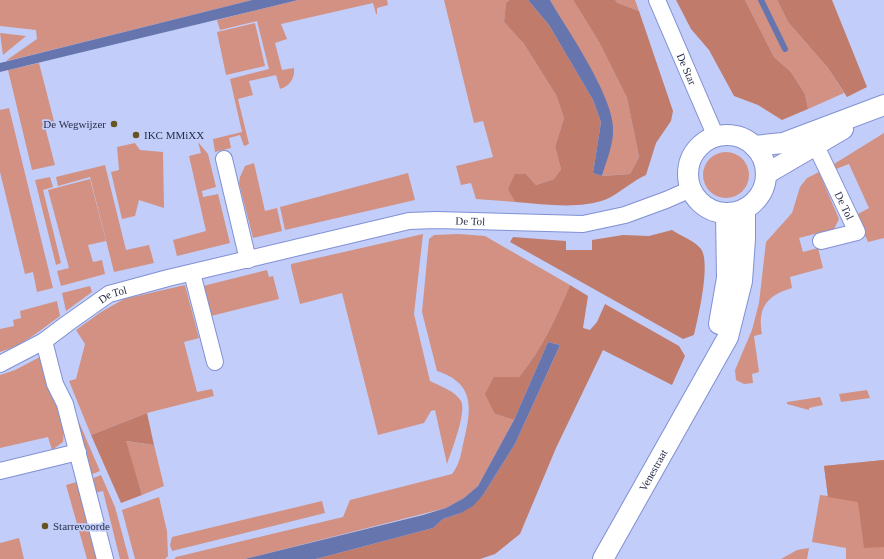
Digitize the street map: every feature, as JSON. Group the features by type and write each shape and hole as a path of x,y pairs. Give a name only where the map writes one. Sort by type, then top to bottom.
{"street":[{"name":"De Star","path":"657,0 716,137"},
{"path":"754,146 783,143 880,107"},
{"path":"766,174 880,107"},
{"path":"736,136 754,146 761,154 766,174 765,185 754,203 745,209 726,213 715,211 705,206 697,198 691,188 689,178 692,158 698,148 716,137 736,136"},
{"name":"De Tol","path":"816,146 857,232 821,240"},
{"path":"224,159 248,260"},
{"name":"De Tol","path":"0,364 44,341 109,294 168,278 192,274 409,221 436,220 583,224 625,215 666,200 691,188"},
{"name":"Venestraat","path":"603,559 728,337 736,310 742,281 745,239 745,209"},
{"name":"Venestraat","path":"703,382 715,341 727,278 726,213"},
{"path":"192,274 215,362"},
{"path":"44,341 55,384 65,404 105,559"},
{"path":"0,471 78,452"}],"shaded area":[{"path":"0,0 252,0 7,61 37,39 36,30 0,26"},
{"path":"298,0 387,0 388,5 377,8 377,14 373,3 281,24 287,39 275,43 282,70 294,68 293,78 287,86 280,89 276,75 249,81 253,95 238,99 249,144 244,146 240,135 229,138 231,148 215,152 213,139 242,132 230,79 269,69 257,21 220,30 217,20"},
{"path":"444,0 509,0 506,3 504,22 524,44 556,95 564,118 555,147 561,169 554,179 536,185 526,174 509,189 515,202 476,199 471,183 461,185 456,166 493,157 483,121 474,123"},
{"path":"509,0 528,0 549,25 593,100 601,122 593,173 602,176 630,174 639,157 627,98 599,42 573,0 615,0 618,3 639,11 673,111 671,121 656,143 646,175 607,199 596,202 573,205 550,205 515,202 508,189 515,174 526,174 536,185 554,179 561,169 555,147 564,118 556,95 524,44 504,22 506,3"},
{"path":"550,0 573,0 599,42 627,98 639,157 630,174 602,176 613,134 598,82"},
{"path":"615,0 635,0 639,11 618,3"},
{"path":"676,0 745,0 774,57 791,72 805,94 808,109 782,120 758,105 734,96 709,50 691,29"},
{"path":"745,0 777,0 788,22 828,68 844,93 808,109 805,94 791,72 774,57"},
{"path":"777,0 832,0 867,87 847,97 828,68 788,22"},
{"path":"255,23 265,66 226,75 217,32"},
{"path":"0,33 26,36 3,55"},
{"path":"39,63 55,125 45,127 55,165 32,170 8,70"},
{"path":"9,108 53,288 37,292 33,272 25,274 0,172 0,110"},
{"path":"884,133 884,238 868,242 856,215 869,208 849,164 836,169 834,164"},
{"path":"198,142 208,154 216,187 202,191 203,197 218,194 230,243 177,256 173,240 206,231 189,156 201,153"},
{"path":"135,143 140,150 163,152 164,208 139,200 135,216 122,219 111,172 119,170 117,147"},
{"path":"726,152 739,156 745,162 749,175 745,188 739,194 726,198 713,194 707,188 703,175 707,162 713,156"},
{"path":"254,163 265,211 277,208 282,231 253,238 239,183 245,166"},
{"path":"105,165 126,250 149,245 154,263 114,272 90,177 58,186 56,177"},
{"path":"819,172 839,219 834,229 799,238 803,252 818,248 823,268 790,277 792,288 776,294 766,304 761,317 762,334 754,336 759,372 752,374 753,383 744,384 736,380 735,370 752,330 759,303 766,242 792,213 800,187 807,178"},
{"path":"408,173 415,200 285,230 280,207"},
{"path":"50,177 53,187 43,190 61,263 56,265 35,180"},
{"path":"90,179 106,241 88,245 93,262 102,260 105,274 61,286 57,271 69,268 48,190"},
{"path":"672,230 695,244 701,249 704,256 705,266 703,291 694,335 683,339 510,242 513,237 566,241 566,250 592,250 592,240 623,235 649,236"},
{"path":"423,234 414,314 430,381 455,394 461,401 462,406 462,414 458,432 447,464 435,410 431,411 424,423 378,435 342,293 300,304 291,267 291,264"},
{"path":"459,234 485,236 570,285 542,344 519,377 494,377 495,414 514,420 478,486 464,498 446,508 245,559 174,559 176,557 343,517 350,500 452,474 460,458 467,428 469,407 464,389 458,382 437,371 422,312 429,239 434,235"},
{"path":"267,270 269,277 273,276 279,299 211,316 203,286"},
{"path":"185,285 199,338 184,342 197,392 212,389 214,396 147,413 91,435 69,381 76,379 85,344 76,330 101,312 124,299"},
{"path":"570,285 588,296 583,328 590,330 597,322 605,304 679,346 685,356 672,385 603,350 556,448 520,534 495,554 480,559 316,559 433,528 443,519 461,513 483,495 515,444 560,345 548,342 514,420 495,414 485,394 494,377 519,377 542,344"},
{"path":"90,286 92,292 66,311 62,293"},
{"path":"57,301 60,316 39,332 16,346 0,352 0,329 14,326 13,320 21,318 20,311"},
{"path":"40,357 64,429 63,442 52,450 48,437 0,448 0,375 15,370"},
{"path":"867,390 870,398 841,402 839,394"},
{"path":"820,397 823,405 809,408 809,410 787,404 787,402"},
{"path":"72,406 100,471 90,475"},
{"path":"147,413 154,445 126,441 142,495 121,503 91,435"},
{"path":"125,441 154,445 164,486 142,495"},
{"path":"884,460 884,559 846,559 846,548 812,542 820,495 828,496 824,466"},
{"path":"884,460 884,547 864,548 858,502 828,497 824,466"},
{"path":"101,475 115,507 129,559 120,559 103,491 95,493 91,479"},
{"path":"80,481 99,559 87,559 66,485"},
{"path":"159,497 167,531 168,556 165,559 135,559 122,510"},
{"path":"322,501 325,513 172,551 170,545 172,537"},
{"path":"19,538 24,559 0,559 0,543"},
{"path":"809,548 807,559 781,559 797,550"}],"water":[{"path":"252,0 298,0 0,72 0,63"},
{"path":"528,0 550,0 589,66 607,103 612,120 613,134 602,176 593,173 601,122 593,100 549,25"},
{"path":"548,342 560,345 515,444 483,495 473,506 461,513 443,519 433,528 316,559 245,559 423,515 446,508 464,498 478,486 514,420"}],"waterway":[{"path":"761,0 785,49"}],"place":[{"name":"De Wegwijzer","path":"114,124"},
{"name":"IKC MMiXX","path":"136,135"},
{"name":"Starrevoorde","path":"45,526"}]}
